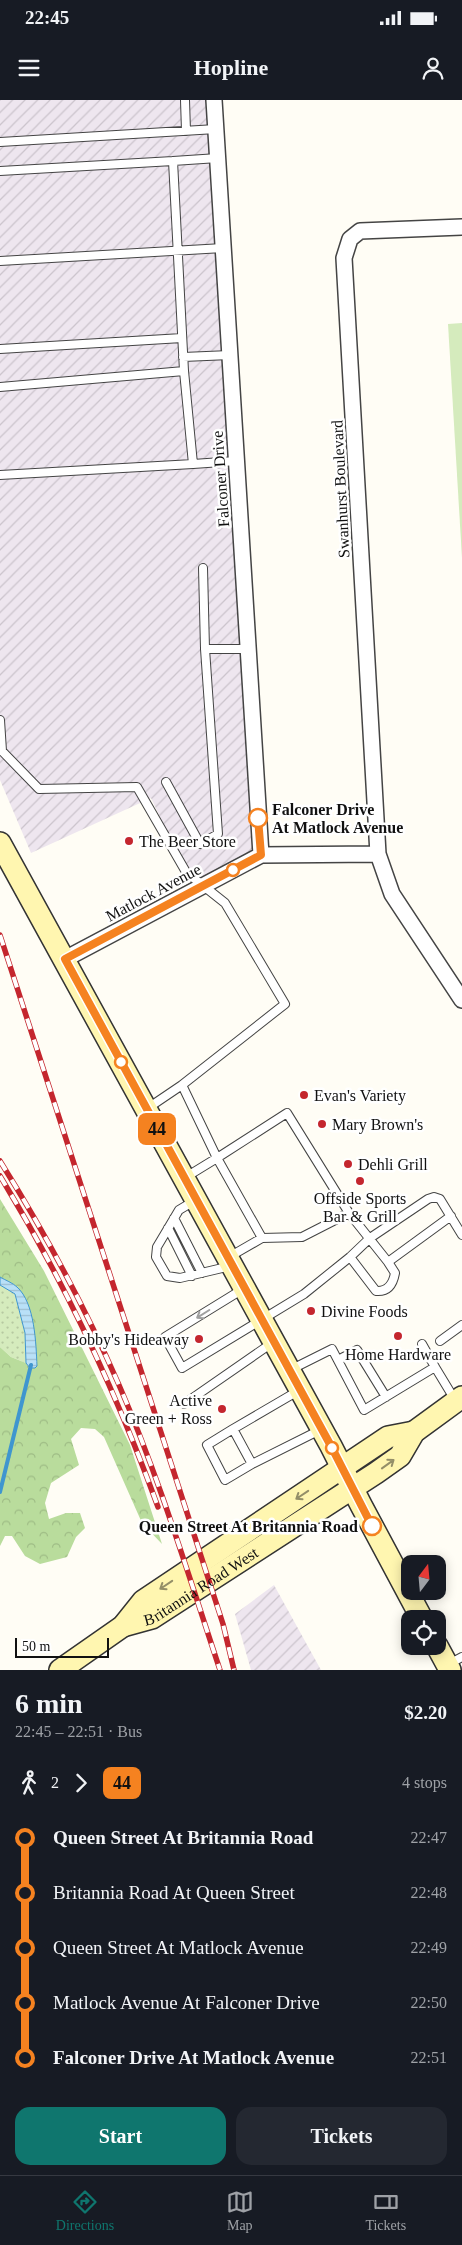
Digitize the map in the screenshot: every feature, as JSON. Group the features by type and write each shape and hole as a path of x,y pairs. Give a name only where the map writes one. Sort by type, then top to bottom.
{"main road":[{"path":"0,843 230,1261 417,1610"},
{"name":"Britannia Road West","path":"123,1626 152,1618 400,1456 414,1432 459,1400"},
{"name":"Britannia Road West","path":"60,1670 123,1626 143,1601 388,1437 414,1432"}],"street":[{"name":"Falconer Drive","path":"214,100 261,855"},
{"name":"Swanhurst Boulevard","path":"462,227 360,231 350,240 344,258 378,854 392,894 462,1000"},
{"name":"Matlock Avenue","path":"65,959 261,855 378,854"}],"lane":[{"path":"185,100 186,131"},
{"path":"0,142 216,129"},
{"path":"0,171 218,158"},
{"path":"173,161 183,357 193,464"},
{"path":"0,261 223,248"},
{"path":"0,348 182,338"},
{"path":"183,357 230,355"},
{"path":"0,387 184,371"},
{"path":"0,475 236,462"},
{"path":"166,782 200,844 218,834 206,650 203,568"},
{"path":"206,650 248,649"},
{"path":"0,720 2,751 39,789 137,787 186,872 225,903 285,1004 182,1084 146,1109"},
{"path":"182,1084 217,1158 262,1238"},
{"path":"184,1178 287,1113 349,1213 395,1273 390,1287 383,1292 376,1291 350,1257"},
{"path":"244,1288 165,1337 182,1368 304,1294 350,1257 370,1238 428,1198 440,1199 462,1235"},
{"path":"196,1200 179,1210 157,1247 156,1257 167,1276 180,1278 202,1273 230,1261 262,1238 302,1237 349,1213"},
{"path":"388,1262 450,1216"},
{"path":"174,1218 202,1273"},
{"path":"168,1228 192,1276"},
{"path":"440,1341 462,1325"},
{"path":"184,1404 273,1341"},
{"path":"422,1344 435,1367 459,1400"},
{"path":"289,1370 332,1348 364,1410 435,1367"},
{"path":"338,1360 357,1350 386,1397"},
{"path":"300,1390 207,1446 225,1480 321,1429"},
{"path":"233,1430 252,1464"}],"shaded area":[{"path":"0,100 214,100 261,855 204,886 186,872 151,798 31,853 0,780"},
{"path":"274,1585 321,1670 251,1670 235,1614"}],"green space":[{"path":"462,323 462,558 448,324"},
{"path":"0,1199 44,1271 130,1445 162,1544 142,1523 104,1437 95,1429 81,1428 71,1439 79,1465 51,1483 45,1503 49,1519 66,1513 80,1513 85,1528 76,1537 67,1557 40,1564 25,1556 12,1536 5,1536 0,1546 0,1347 11,1357 26,1363 28,1366 35,1368 37,1366 36,1349 18,1287 0,1277"},
{"path":"0,1285 14,1292 21,1306 26,1363 11,1357 0,1347"}],"water":[{"path":"0,1277 17,1287 28,1303 35,1336 37,1366 35,1368 30,1368 26,1363 25,1333 15,1294 0,1285"}],"waterway":[{"path":"0,1492 31,1365"}],"railway":[{"path":"0,935 223,1624 234,1670"},
{"path":"0,1161 64,1271 119,1385 160,1490 220,1670"},
{"path":"0,1176 46,1256 87,1337 125,1421 158,1507"}],"bus line":[{"name":"44","path":"258,818 261,855 65,959 331,1446 372,1526"}],"place":[{"name":"Falconer Drive At Matlock Avenue","path":"258,818"},
{"name":"The Beer Store","path":"129,841"},
{"name":"Evan's Variety","path":"304,1095"},
{"name":"Mary Brown's","path":"322,1124"},
{"name":"Dehli Grill","path":"348,1164"},
{"name":"Offside Sports Bar & Grill","path":"360,1181"},
{"name":"Divine Foods","path":"311,1311"},
{"name":"Home Hardware","path":"398,1336"},
{"name":"Bobby's Hideaway","path":"199,1339"},
{"name":"Active Green + Ross","path":"222,1409"},
{"name":"Queen Street At Britannia Road","path":"372,1526"}]}
